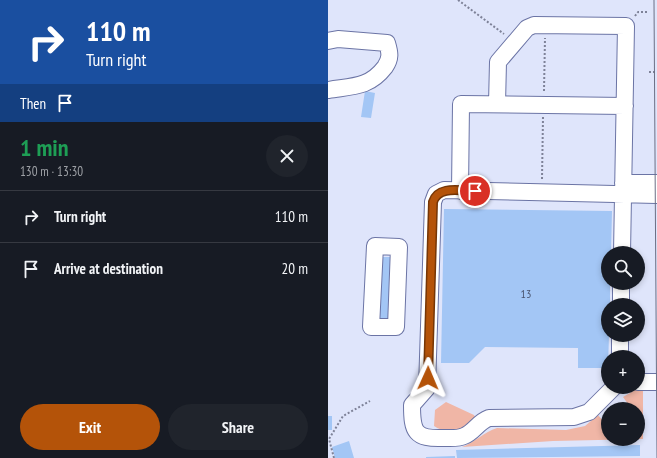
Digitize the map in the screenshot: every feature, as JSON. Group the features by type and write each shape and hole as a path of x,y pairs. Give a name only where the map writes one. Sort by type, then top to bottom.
{"lane":[{"path":"497,104 498,62 527,28 534,25 626,26 622,246"},
{"path":"328,41 338,39 387,43 390,52 389,61 378,76 368,83 328,90"},
{"path":"460,190 461,104 625,106"},
{"path":"607,394 589,412 574,417 489,418 482,421 466,436 459,438 427,438 417,432 412,421 412,405 427,388 433,202 434,198 444,190 623,188 657,183"},
{"path":"623,188 631,196 657,195"},
{"path":"376,246 399,247 396,326 371,327 376,246"},
{"path":"645,382 657,382"}],"path":[{"path":"458,0 514,42"},
{"path":"638,12 649,12"},
{"path":"649,72 657,72"},
{"path":"334,458 328,439 343,416 370,400"}],"shaded area":[{"path":"628,394 643,394 643,402 627,402 623,397"},
{"path":"446,402 474,415 475,417 467,425 456,430 450,431 439,429 434,426 435,410"},
{"path":"598,415 601,418 601,440 553,441 462,447 497,428 566,430 585,426"}],"building":[{"path":"365,91 375,93 371,118 361,117"},
{"path":"444,209 612,211 611,246 601,246 601,290 610,290 610,298 601,298 601,342 609,342 609,350 601,350 601,368 578,368 578,348 485,347 469,363 441,363"},
{"path":"378,257 393,257 393,322 378,322"},
{"path":"328,416 332,416 332,430 328,430"},
{"path":"349,441 354,458 335,458 332,447"},
{"path":"640,446 640,456 457,458 456,450"},
{"path":"455,456 455,458 426,458 426,457"}],"tram line":[{"path":"654,0 657,458"}],"route":[{"path":"428,378 434,198 436,194 444,190 475,191"}]}
